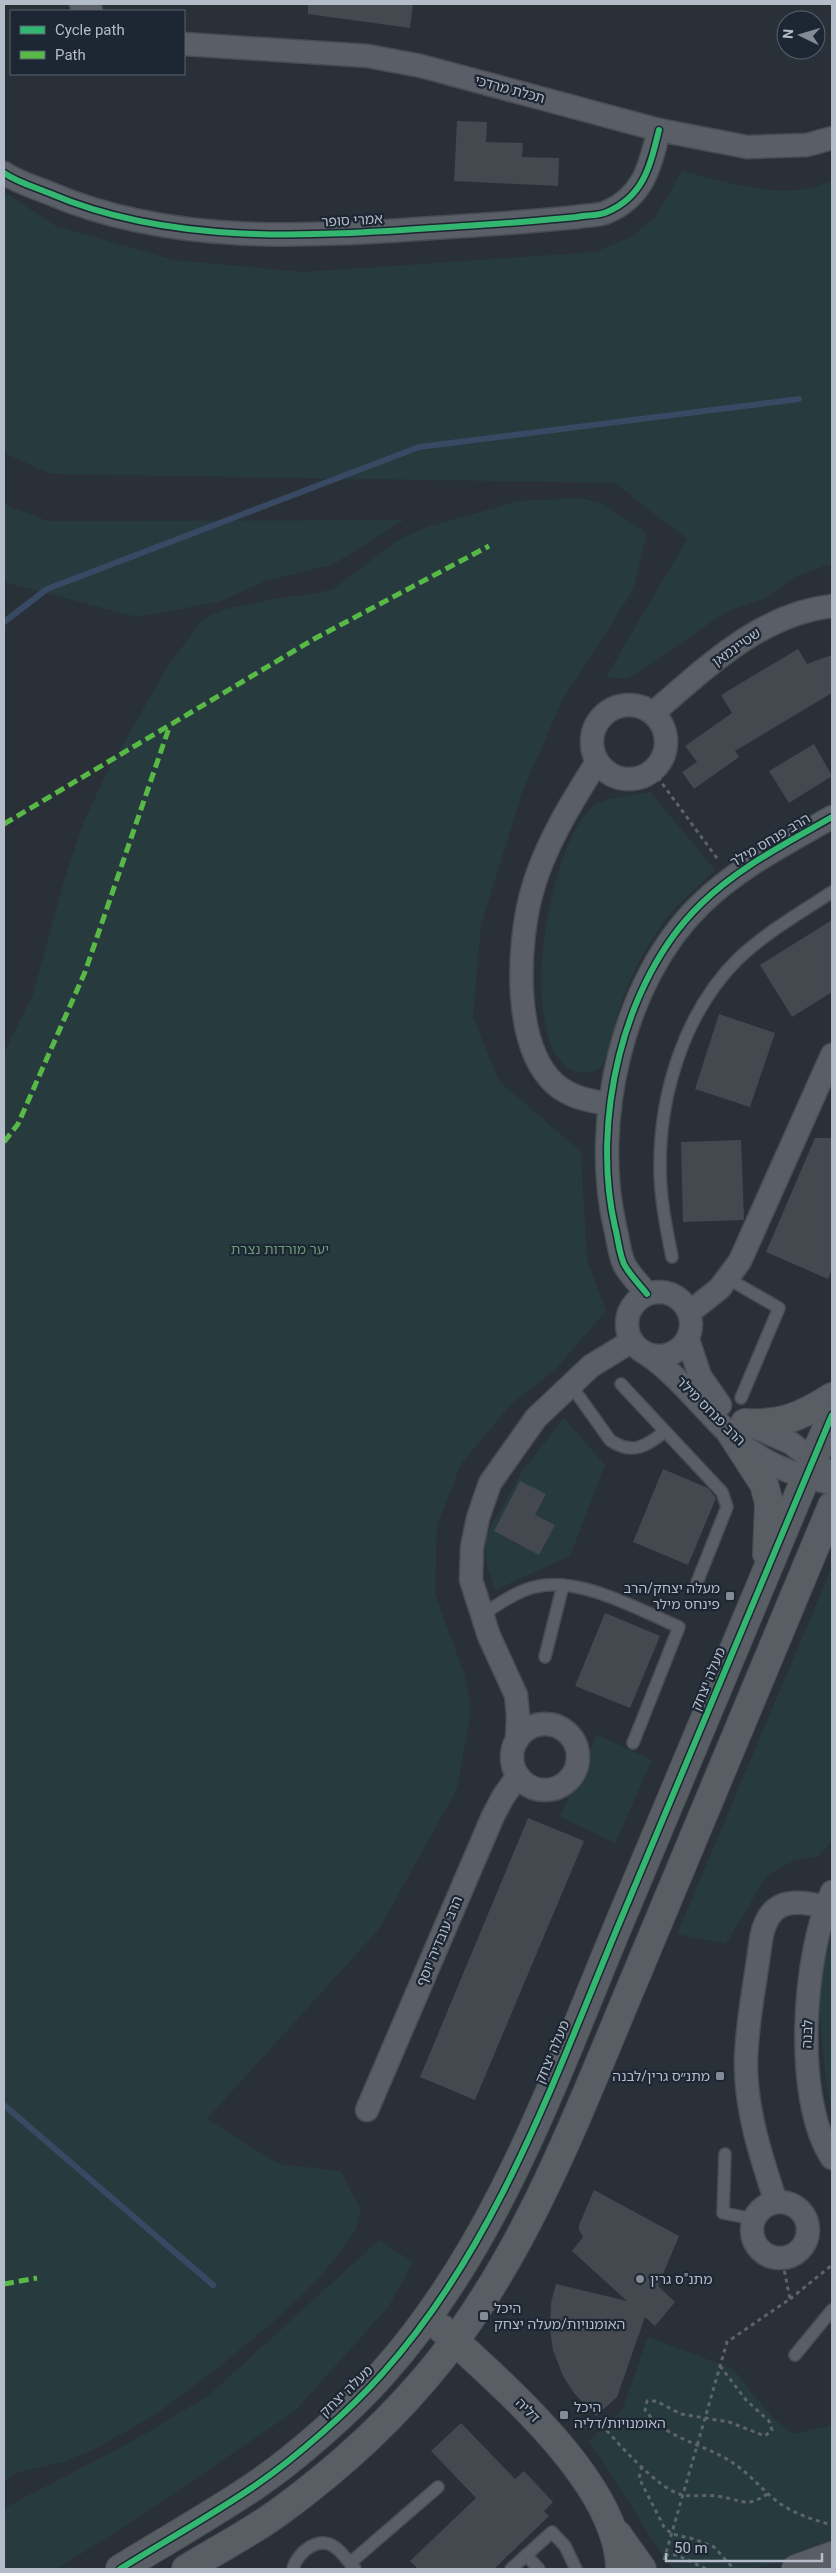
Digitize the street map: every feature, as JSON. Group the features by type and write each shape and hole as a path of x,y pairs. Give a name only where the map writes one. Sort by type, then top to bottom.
{"street":[{"name":"תכלת מרדכי","path":"185,44 368,56 412,64 660,130 747,147 807,145 832,138"},
{"name":"אמרי סופר","path":"4,173 71,202 135,221 202,230 270,234 337,234 520,223 606,213 634,195 649,168 660,130"},
{"name":"שטיינמאן","path":"653,713 746,637 772,623 798,613 832,606"},
{"path":"628,704 641,706 653,713 661,722 666,735 666,749 661,761 653,771 640,778 626,780 614,776 597,762 592,750 591,737 595,724 603,714 616,706 628,704"},
{"path":"597,762 573,800 548,851 531,894 524,934 522,975 524,1015 534,1051 543,1070 555,1084 582,1100 610,1104"},
{"name":"הרב פנחס מילר","path":"647,1294 624,1264 611,1209 608,1164 610,1104 630,1020 646,982 670,942 699,905 732,878 832,817"},
{"path":"690,1312 720,1288 740,1261 832,1055"},
{"path":"665,1292 676,1295 690,1312 692,1324 688,1340 680,1349 671,1354 654,1357 640,1348 626,1324 628,1313 634,1303 647,1294 665,1292"},
{"name":"הרב פנחס מילר","path":"688,1340 700,1376 709,1391 720,1407 739,1418"},
{"path":"510,1677 554,1724 564,1729 577,1747 578,1758 571,1778 557,1787 541,1790 531,1787 518,1776 512,1761 513,1750 517,1740 518,1709 510,1677 489,1636 471,1580 472,1547 478,1518 490,1484 536,1418 591,1366 640,1348"},
{"name":"הרב פנחס מילר","path":"640,1348 739,1418 747,1448 770,1463 817,1471 832,1483"},
{"path":"767,1572 768,1503 764,1484 739,1418 783,1421 806,1413 832,1396"},
{"name":"מעלה יצחק","path":"120,2569 257,2484 284,2464 380,2377 428,2316 469,2254 516,2167 767,1572 817,1471 832,1415"},
{"path":"186,2569 277,2513 307,2491 405,2401 454,2340 499,2272 547,2182 832,1506"},
{"path":"517,1740 533,1726 544,1723 554,1724"},
{"name":"הרב עובדיה יוסף","path":"367,2110 493,1816 503,1797 518,1776"},
{"path":"776,2202 752,2116 747,2088 746,2059 761,1939 764,1924 771,1912 780,1906 802,1901 828,1900"},
{"name":"לבנה","path":"828,1900 812,1970 805,2060 809,2096 818,2127 832,2158"},
{"path":"776,2202 794,2205 801,2210 809,2227 808,2236 799,2252 782,2259 773,2258 757,2247 752,2229 754,2220 763,2207 776,2202"},
{"name":"דליה","path":"428,2316 488,2369 547,2429 592,2491 616,2538 640,2565"},
{"path":"796,2569 832,2556"}],"lane":[{"path":"672,1257 661,1194 660,1166 664,1114 678,1058 698,1009 739,959 783,924 832,892"},
{"path":"727,1278 779,1308 739,1418"},
{"path":"570,1384 610,1440 619,1446 630,1450 649,1445 664,1432"},
{"path":"620,1384 722,1492 727,1507 696,1585"},
{"path":"545,1657 564,1585"},
{"path":"482,1616 526,1589 564,1585 590,1590 679,1626 633,1743"},
{"path":"725,2154 723,2213 754,2220"},
{"path":"795,2355 832,2310"},
{"path":"294,2569 299,2555 309,2547 319,2543 336,2547 352,2566 438,2487"},
{"path":"511,2569 552,2532 565,2546 576,2569"},
{"path":"526,2555 539,2569"}],"path":[{"path":"653,771 732,878"},
{"path":"782,2259 790,2299"},
{"path":"666,2555 727,2342 790,2299 832,2265"},
{"path":"720,2366 746,2400 769,2421 772,2430 765,2436 730,2422 681,2414 656,2401 647,2401 645,2410 653,2421 697,2447 732,2462 778,2503 797,2514 832,2525"},
{"path":"596,2419 665,2487 683,2495 722,2497 746,2504 756,2502 769,2493"},
{"path":"642,2466 639,2478 664,2527 672,2534 714,2548 734,2569"},
{"path":"640,2565 666,2555"},
{"path":"640,2565 646,2556 676,2555 706,2569"}],"green space":[{"path":"682,171 738,185 776,190 795,190 832,181 832,566 824,566 795,577 763,599 726,612 628,679 606,677 687,539 615,483 51,474 4,453 4,192 56,226 174,260 304,272 595,252 633,236 656,216"},
{"name":"יער מורדות נצרת","path":"581,498 603,504 647,533 633,590 562,701 523,790 481,925 473,1017 499,1081 581,1152 587,1260 606,1311 554,1371 512,1403 461,1464 437,1525 435,1594 465,1676 471,1711 457,1789 379,1929 207,2119 279,2164 340,2171 361,2210 355,2231 323,2274 272,2323 219,2367 153,2416 97,2448 63,2462 16,2473 4,2481 4,1053 33,994 64,881 83,824 105,776 166,669 202,620 222,610 277,598 314,594 333,589 395,542 424,528 519,501"},
{"path":"4,504 48,521 404,520 334,564 266,581 218,602 137,617 4,582"},
{"path":"650,792 715,870 668,916 645,951 622,1001 610,1046 603,1063 593,1072 577,1072 570,1069 553,1050 544,1020 542,982 544,941 551,900 562,862 575,831 589,810 602,801"},
{"path":"564,1418 605,1465 570,1556 495,1590 486,1562 486,1534 523,1470"},
{"path":"832,1567 832,1842 818,1856 794,1861 767,1875 726,1944 677,1934"},
{"path":"597,1735 652,1760 615,1843 560,1817"},
{"path":"832,1934 832,2113 826,2082 818,1990"},
{"path":"379,2240 413,2262 389,2306 295,2411 133,2521 57,2569 4,2569 4,2508 133,2441 209,2395"},
{"path":"648,2337 733,2369 773,2418 793,2434 832,2425 832,2546 754,2569 673,2569 589,2441 622,2410"}],"building":[{"path":"308,4 413,4 410,28 308,14"},
{"path":"457,121 487,122 486,142 523,143 522,157 559,158 558,186 454,181"},
{"path":"798,649 807,664 832,655 832,693 735,751 739,757 694,789 682,772 697,762 685,746 732,713 721,695"},
{"path":"814,744 832,776 789,803 769,771"},
{"path":"832,920 832,992 792,1017 760,965"},
{"path":"719,1014 775,1033 750,1107 695,1089"},
{"path":"815,1138 832,1138 832,1269 828,1279 766,1252"},
{"path":"741,1140 744,1220 683,1222 681,1142"},
{"path":"663,1469 708,1488 716,1498 688,1565 633,1542"},
{"path":"520,1481 546,1494 535,1515 555,1525 539,1555 494,1531"},
{"path":"605,1613 660,1636 630,1708 575,1686"},
{"path":"528,1818 584,1841 475,2100 420,2077"},
{"path":"594,2190 679,2236 658,2286 675,2302 655,2326 645,2317 617,2397 596,2416 574,2393 563,2376 553,2350 550,2329 551,2303 556,2284 627,2301 572,2251 583,2237 579,2230 579,2225"},
{"path":"461,2423 515,2479 524,2471 553,2502 544,2511 549,2516 494,2569 418,2569 410,2561 476,2498 431,2451"}],"waterway":[{"path":"4,622 47,589 419,447 799,399"},
{"path":"4,2105 213,2285"}],"marked path":[{"path":"4,824 314,639 489,546"},
{"path":"4,1142 18,1124 85,972 170,725"},
{"path":"4,2284 37,2278"}],"cycle path":[{"path":"4,173 26,184 100,211 153,224 206,231 261,234 316,234 425,229 577,217 607,212 629,198 644,178 659,130"},
{"path":"647,1294 622,1260 609,1186 607,1144 611,1099 619,1055 632,1013 650,973 673,936 700,905 746,868 832,817"},
{"path":"120,2569 256,2485 322,2432 355,2403 382,2374 422,2325 457,2273 489,2219 544,2106 832,1415"}],"place":[{"name":"מעלה יצחק/הרב פינחס מילר","path":"730,1596"},
{"name":"מתנ״ס גרין/לבנה","path":"720,2076"},
{"name":"מתנ\"ס גרין","path":"640,2279"},
{"name":"היכל האומנויות/מעלה יצחק","path":"484,2316"},
{"name":"היכל האומנויות/דליה","path":"564,2415"}]}
